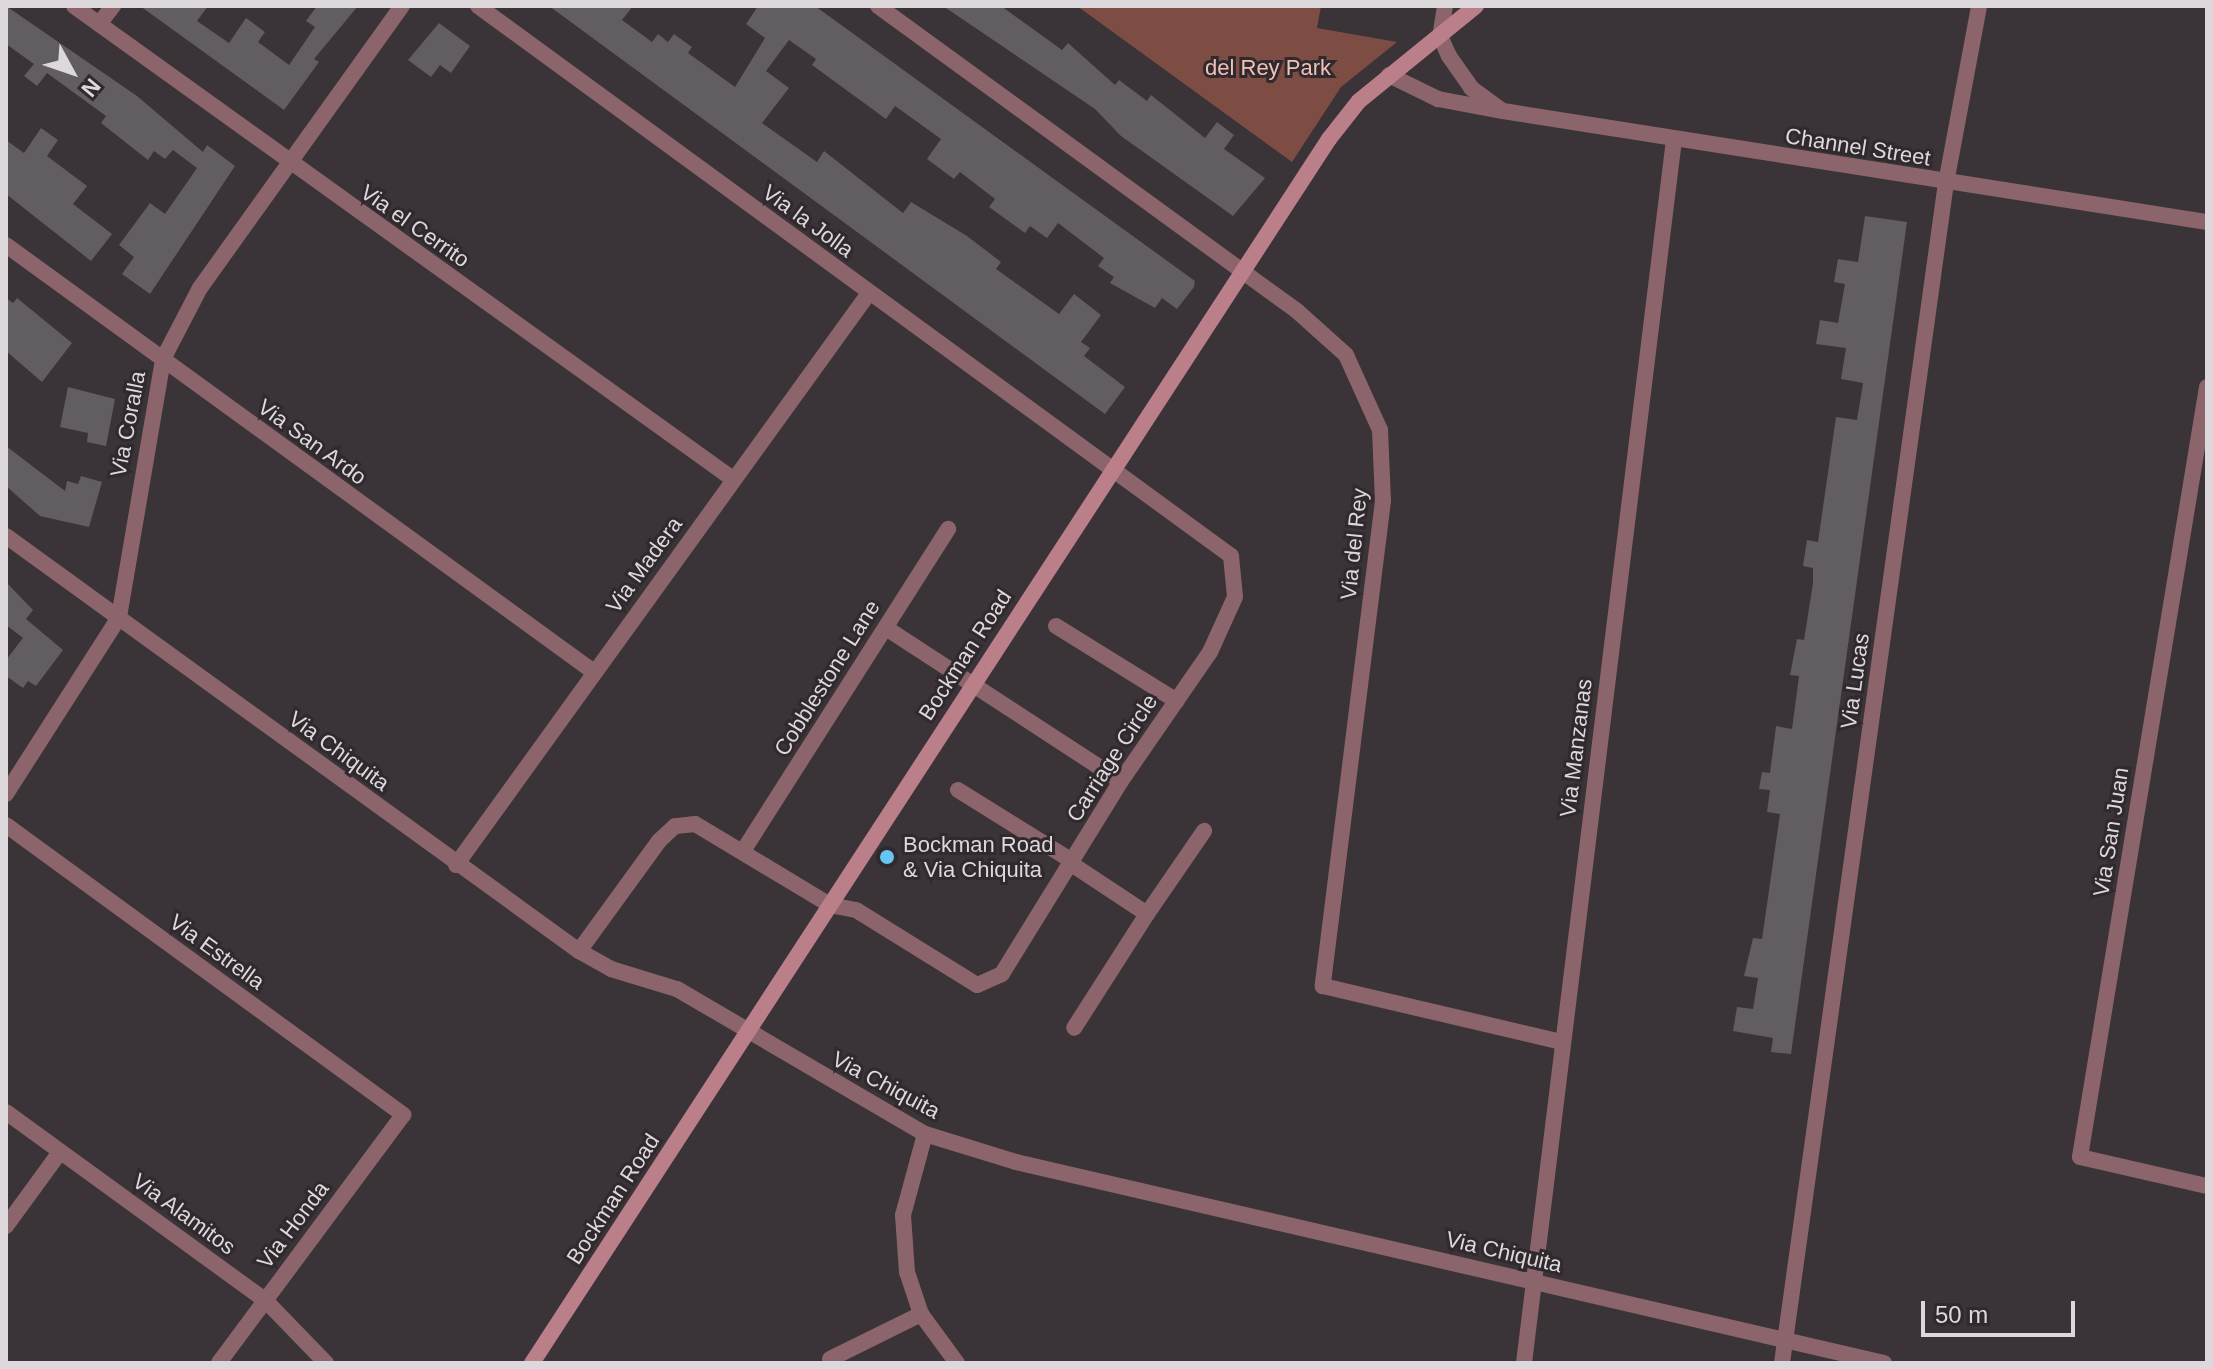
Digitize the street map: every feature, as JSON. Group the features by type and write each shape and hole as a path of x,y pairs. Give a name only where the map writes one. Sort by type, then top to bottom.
{"street":[{"name":"Via el Cerrito","path":"74,6 733,479"},
{"path":"99,24 113,6"},
{"name":"Via Coralla","path":"6,794 119,617 163,359 200,288 402,6"},
{"name":"Via la Jolla","path":"478,6 1113,469"},
{"name":"Via del Rey","path":"878,6 1241,272 1346,355 1380,430 1383,501 1323,986 1562,1042"},
{"path":"1445,6 1440,36 1461,76 1503,111"},
{"name":"Bockman Road","path":"532,1363 1329,139 1389,75 1476,6"},
{"name":"Via Lucas","path":"1782,1363 1946,183 1979,6"},
{"name":"Channel Street","path":"1389,75 1438,99 1503,111 2207,222"},
{"name":"Via Manzanas","path":"1524,1363 1674,139"},
{"name":"Via San Ardo","path":"6,245 594,672"},
{"name":"Via Madera","path":"456,865 869,293"},
{"name":"Via San Juan","path":"2207,387 2080,1157 2207,1186"},
{"name":"Carriage Circle","path":"830,905 856,910 977,985 1002,974 1121,781 1210,652 1235,597 1231,556 1113,469"},
{"name":"Cobblestone Lane","path":"743,851 948,529"},
{"name":"Via Chiquita","path":"6,536 456,865 579,951 611,969 677,989 925,1134 1016,1162 1884,1363"},
{"path":"1056,626 1177,701"},
{"path":"886,628 970,687 1121,781"},
{"path":"958,790 1147,914"},
{"path":"579,951 675,826 695,824 830,905"},
{"name":"Via Estrella","path":"6,825 403,1115"},
{"path":"1074,1028 1204,831"},
{"name":"Via Alamitos","path":"6,1112 265,1300 326,1363"},
{"name":"Via Honda","path":"219,1363 403,1115"},
{"path":"925,1134 914,1154 903,1215 907,1272 921,1314 957,1363"},
{"path":"6,1226 60,1152"},
{"path":"830,1359 921,1314"}],"green space":[{"name":"del Rey Park","path":"1077,6 1321,6 1317,28 1397,42 1341,87 1292,162"}],"building":[{"path":"6,6 137,96 203,152 207,145 235,166 150,294 122,274 134,257 119,245 150,203 165,214 197,168 173,150 165,159 154,151 148,160 101,123 106,116 47,73 37,86 24,76 34,64 6,44"},
{"path":"140,6 208,6 197,21 229,43 246,18 265,32 258,42 289,65 315,27 306,21 317,6 358,6 314,59 319,62 284,110"},
{"path":"549,6 633,6 622,20 652,42 658,34 668,42 674,34 692,47 688,53 735,87 765,38 746,24 758,6 815,6 1195,281 1194,287 1177,309 1162,298 1155,308 1110,283 1114,277 1098,266 1104,258 1058,223 1047,238 1030,226 1025,233 989,207 995,199 960,172 954,179 927,159 941,139 895,106 886,119 812,65 816,59 789,40 766,71 789,88 762,123 817,162 824,151 903,213 911,202 967,236 1001,262 996,269 1059,314 1074,294 1101,315 1081,342 1090,348 1084,356 1125,387 1105,414"},
{"path":"943,6 1001,6 1062,50 1068,43 1115,85 1119,80 1147,101 1151,95 1205,138 1217,122 1234,135 1224,149 1265,178 1233,216 1121,136 1095,109"},
{"path":"439,23 470,46 451,73 440,65 431,77 408,60"},
{"path":"41,128 58,140 47,156 87,186 73,204 112,234 91,261 6,194 6,140 24,153"},
{"path":"1865,216 1907,222 1791,1054 1771,1052 1773,1038 1733,1031 1737,1007 1753,1009 1758,978 1744,976 1753,938 1762,939 1780,814 1767,812 1770,790 1759,789 1762,772 1770,773 1776,726 1792,729 1799,676 1790,675 1797,639 1804,640 1813,583 1813,568 1803,566 1807,540 1818,542 1836,417 1857,420 1863,383 1841,379 1846,348 1816,344 1820,320 1838,323 1845,284 1834,282 1838,259 1858,262"},
{"path":"6,298 13,303 17,298 72,343 42,382 6,351"},
{"path":"68,387 115,399 106,446 87,442 88,433 60,427"},
{"path":"6,446 65,491 67,481 78,484 81,476 102,482 89,527 40,516 6,486"},
{"path":"6,582 33,610 26,619 63,650 36,686 28,681 23,688 6,676 6,660 23,638 6,625"}],"place":[{"name":"Bockman Road & Via Chiquita","path":"887,857"}]}
